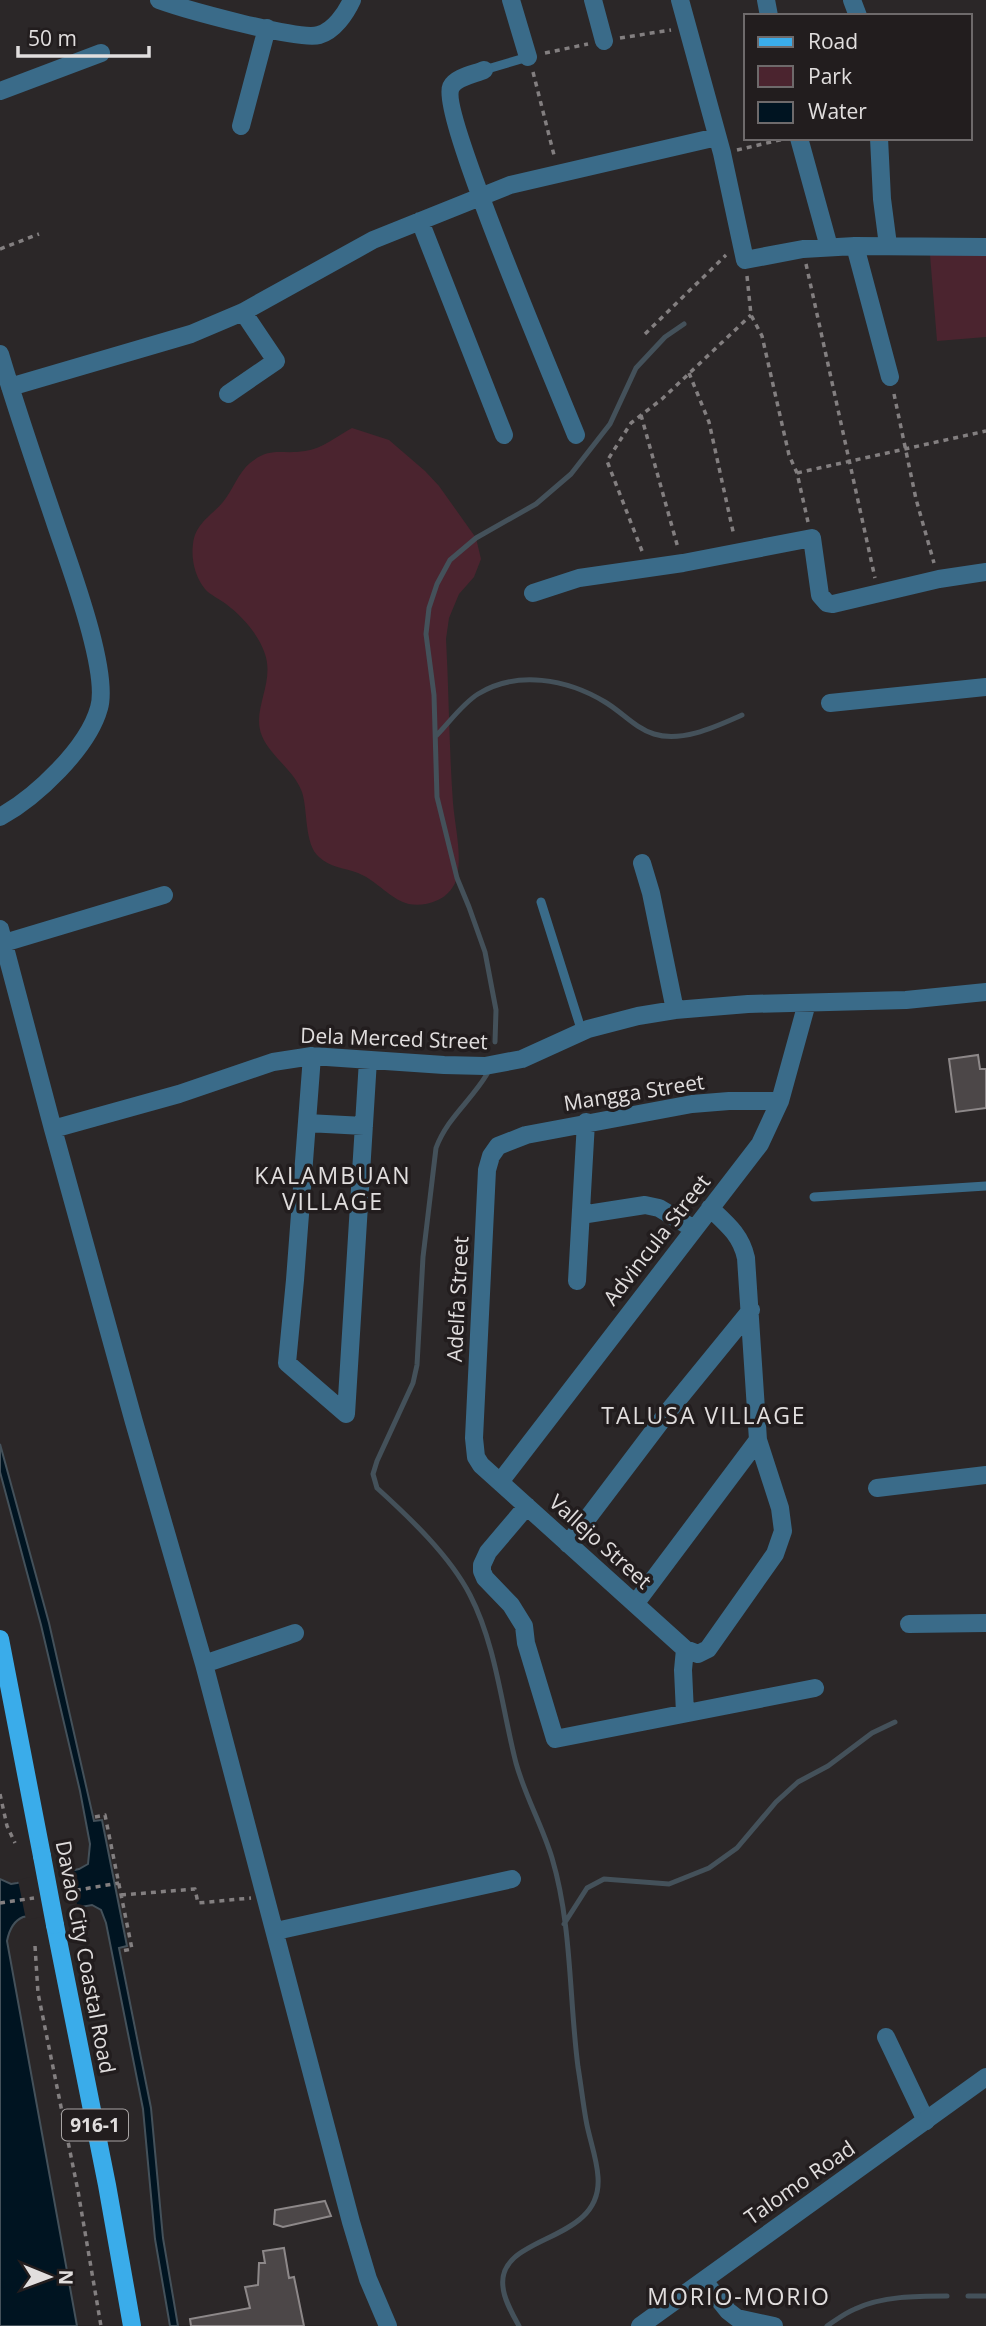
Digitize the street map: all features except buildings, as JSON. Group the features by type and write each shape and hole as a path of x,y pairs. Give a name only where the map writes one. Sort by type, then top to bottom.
{"main road":[{"name":"Davao City Coastal Road","path":"0,1639 105,2172 132,2326"}],"street":[{"path":"159,0 303,36 328,31 352,0"},
{"path":"511,0 528,57"},
{"path":"593,0 604,41"},
{"path":"680,0 719,145 745,260 829,247 986,247"},
{"path":"241,127 267,28"},
{"path":"0,91 101,54"},
{"path":"484,70 454,83 450,93 453,115 480,197 576,435"},
{"path":"800,140 829,247"},
{"path":"878,140 888,245"},
{"path":"10,387 191,334 243,312 373,240 510,184 719,145"},
{"path":"420,220 504,435"},
{"path":"855,246 890,377"},
{"path":"228,394 276,361 243,312"},
{"path":"0,354 79,593 100,680 100,706 94,723 71,756 33,794 0,817"},
{"path":"533,593 579,578 683,563 812,538 822,600 833,604 939,579 986,572"},
{"path":"830,703 986,687"},
{"path":"642,863 676,1010"},
{"path":"164,895 2,936 53,1129 267,1896 351,2222 368,2279 388,2326"},
{"name":"Dela Merced Street","path":"53,1129 179,1094 273,1062 312,1056 463,1066 504,1063 540,1053 582,1031 638,1016 676,1010 711,1006 915,1000 986,992"},
{"name":"Advincula Street","path":"500,1482 760,1144 780,1101 807,1003"},
{"path":"312,1056 287,1363 346,1414 368,1060"},
{"name":"Mangga Street","path":"498,1146 526,1135 586,1122 692,1104 780,1101"},
{"path":"577,1281 586,1122"},
{"path":"307,1123 364,1126"},
{"name":"Adelfa Street","path":"477,1457 474,1437 487,1170 491,1156 498,1146"},
{"path":"581,1215 645,1205 659,1208 694,1229"},
{"path":"685,1713 683,1670 691,1652 708,1650 775,1554 781,1542 783,1520 758,1440 751,1310 743,1243 735,1231 710,1208"},
{"path":"568,1544 671,1408 751,1310"},
{"path":"635,1604 758,1440"},
{"name":"Vallejo Street","path":"477,1457 481,1465 691,1652"},
{"path":"877,1488 986,1475"},
{"path":"527,1506 488,1552 482,1572 511,1605 524,1626 526,1643 555,1739 815,1688"},
{"path":"909,1624 986,1623"},
{"path":"204,1664 295,1633"},
{"path":"276,1931 512,1879"},
{"path":"886,2037 926,2121"},
{"name":"Talomo Road","path":"640,2326 986,2077"},
{"path":"704,2281 737,2318 774,2326"}],"lane":[{"path":"484,70 528,57"},
{"path":"541,902 582,1031"},
{"path":"814,1196 986,1186"}],"path":[{"path":"558,173 528,57 687,27"},
{"path":"719,145 767,140"},
{"path":"0,249 39,234"},
{"path":"645,334 740,241"},
{"path":"803,249 878,593"},
{"path":"745,260 751,315 762,336 789,455 797,473 812,538"},
{"path":"648,567 607,461 631,423 751,315"},
{"path":"689,373 709,422 737,552"},
{"path":"890,377 918,508 939,579"},
{"path":"641,415 683,563"},
{"path":"797,473 986,431"},
{"path":"0,1794 7,1826 15,1843"},
{"path":"95,1818 106,1815 117,1883 132,1949 122,1951"},
{"path":"121,1895 195,1889 198,1903 267,1896"},
{"path":"35,1946 38,1993 101,2326"}],"green space":[{"path":"986,252 986,337 937,341 930,255"},
{"path":"352,428 389,440 425,471 476,538 481,559 474,577 459,594 449,618 446,639 453,803 458,849 457,877 444,896 425,904 403,902 368,878 327,863 314,851 302,792 294,777 266,744 259,726 267,676 265,654 254,633 238,614 205,589 193,562 193,544 197,531 223,502 250,463 270,453 317,448"}],"water":[{"path":"0,1444 49,1623 94,1821 102,1820 127,1946 119,1948 151,2108 163,2238 178,2326 170,2326 155,2239 143,2109 106,1923 101,1910 92,1905 23,1917 12,1927 7,1941 77,2326 0,2326 0,1879 11,1884 79,1869 88,1864 90,1844 41,1625 0,1472"}],"pier":[{"path":"70,1868 78,1910 26,1920 18,1880"}],"waterway":[{"path":"495,1042 496,1010 485,952 457,878 437,797 434,695 426,634 429,608 437,584 450,560 476,538 536,504 571,474 610,424 636,368 665,337 684,324"},
{"path":"436,736 461,708 478,694 509,682 525,680 542,680 575,688 605,702 641,728 665,736 688,735 742,715"},
{"path":"487,1074 446,1128 436,1148 423,1257 417,1365 413,1383 373,1474 377,1488 416,1525 452,1566 479,1614 492,1656 516,1763 552,1858 563,1909 578,2067 598,2177 595,2199 584,2215 568,2227 531,2246 505,2270 504,2292 519,2326"},
{"path":"564,1924 587,1888 604,1879 669,1884 709,1868 737,1848 776,1802 798,1782 828,1766 872,1733 895,1722"},
{"path":"827,2326 851,2311 877,2301 947,2296"},
{"path":"968,2296 986,2296"}],"district":[{"name":"KALAMBUAN VILLAGE","path":"333,1189"},
{"name":"TALUSA VILLAGE","path":"704,1416"},
{"name":"MORIO-MORIO","path":"739,2297"}]}
